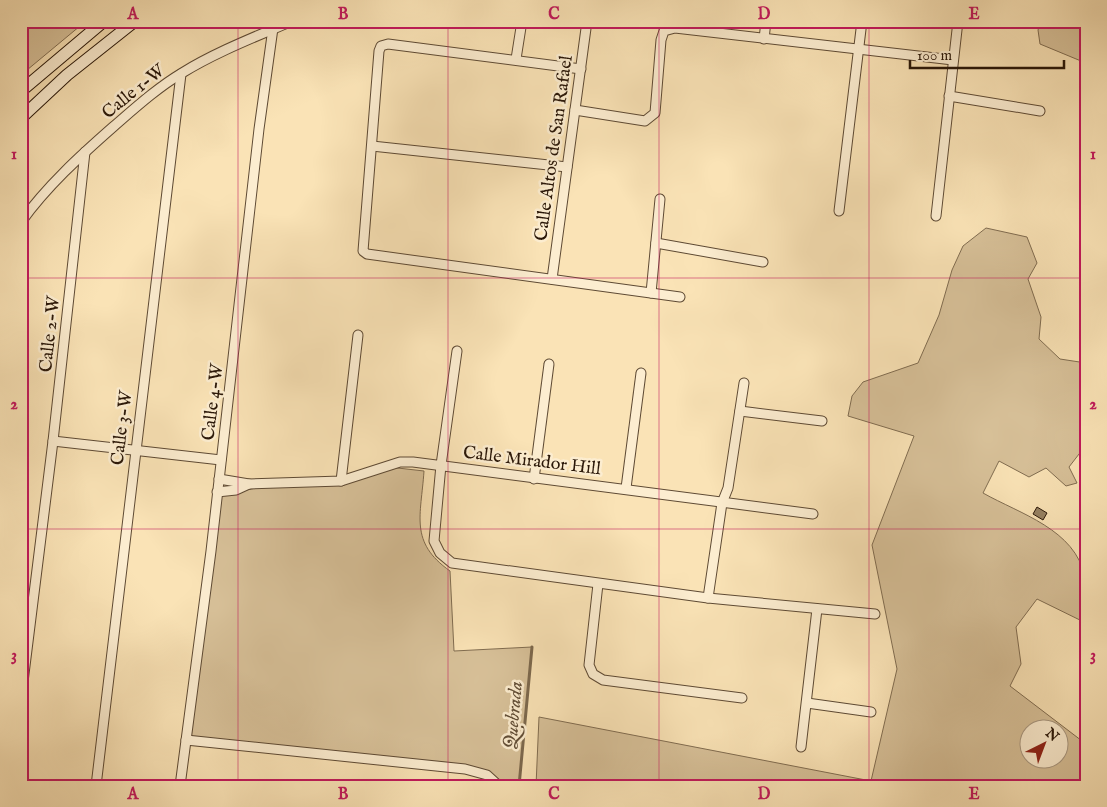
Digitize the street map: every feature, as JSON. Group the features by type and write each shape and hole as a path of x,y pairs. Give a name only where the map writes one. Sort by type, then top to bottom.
{"main road":[{"path":"21,91 104,21"},
{"path":"21,118 74,70 134,21"}],"street":[{"name":"Calle 1-W","path":"21,222 37,200 85,152 132,110 181,74 274,25 292,21"},
{"path":"516,59 522,21"},
{"name":"Calle Altos de San Rafael","path":"552,278 582,69 587,21"},
{"path":"764,39 766,21"},
{"path":"839,211 862,21"},
{"path":"936,216 958,21"},
{"name":"Calle 4-W","path":"180,786 221,460 259,129 274,25"},
{"path":"575,110 645,122 650,118 654,113 661,40 664,31 675,28 953,60"},
{"path":"582,69 516,59 381,46 378,51 372,146 362,248 367,254 680,297"},
{"name":"Calle 3-W","path":"96,786 181,74"},
{"path":"949,96 1040,111"},
{"path":"372,146 567,167"},
{"name":"Calle 2-W","path":"21,698 54,441 85,152"},
{"path":"652,293 660,199"},
{"path":"656,243 763,262"},
{"path":"341,481 358,335"},
{"path":"457,351 441,464 434,541 440,553 452,563 708,598 875,614"},
{"path":"534,478 549,364"},
{"path":"626,488 641,373"},
{"path":"708,598 722,503 728,488 744,383"},
{"path":"740,411 822,421"},
{"path":"54,441 221,460"},
{"name":"Calle Mirador Hill","path":"218,478 249,484 341,481 400,462 441,464 813,514"},
{"name":"Calle Mirador Hill","path":"217,492 236,490 249,484"},
{"path":"598,584 589,665 593,674 603,680 742,698"},
{"path":"801,747 817,609"},
{"path":"807,703 871,712"},
{"path":"186,740 465,770 486,775 499,786"}],"shaded area":[{"path":"21,21 86,21 21,75"},
{"path":"1041,21 1086,21 1086,67 1081,61 1040,44 1038,30"},
{"path":"986,228 1027,237 1037,263 1028,279 1041,317 1039,339 1060,359 1086,363 1086,445 1069,467 1077,483 1066,486 1046,468 1029,477 999,461 983,493 1029,516 1058,535 1079,560 1085,577 1087,594 1086,623 1037,599 1016,627 1021,664 1010,686 1055,720 1020,720 1020,770 1070,770 1070,732 1086,744 1086,786 536,786 539,717 871,781 897,669 872,545 914,436 848,416 852,396 863,382 918,363 939,315 952,270 963,246"},
{"path":"389,467 424,471 420,527 428,549 450,571 454,651 532,647 519,786 499,786 487,775 186,740 216,496 261,487 341,483"}],"building":[{"path":"1037,507 1047,513 1043,520 1033,514"}],"waterway":[{"name":"Quebrada","path":"519,786 532,647"}]}
